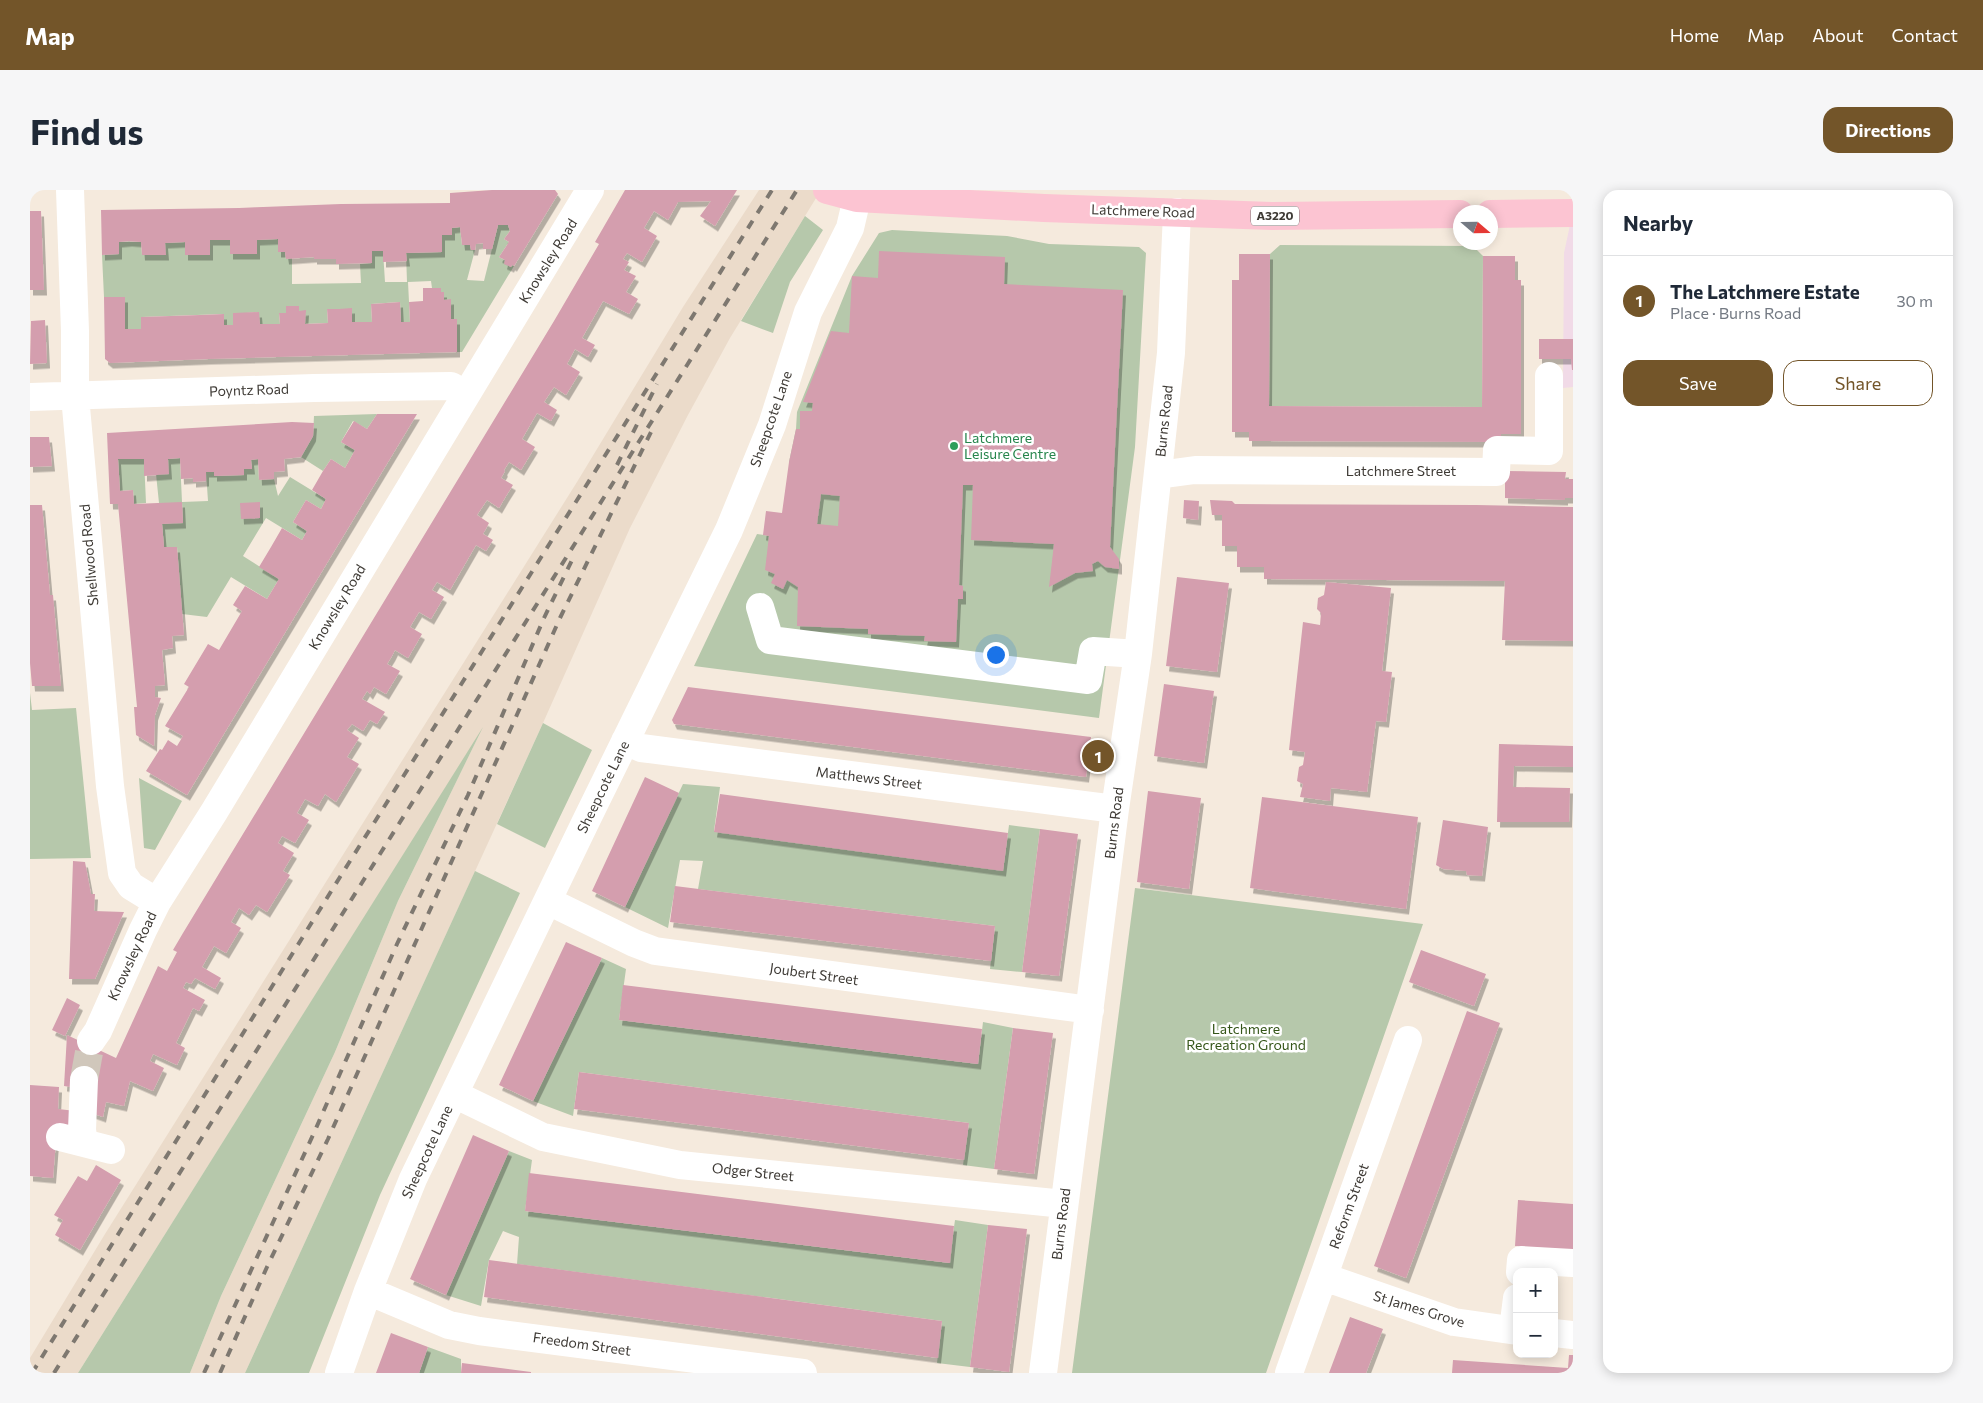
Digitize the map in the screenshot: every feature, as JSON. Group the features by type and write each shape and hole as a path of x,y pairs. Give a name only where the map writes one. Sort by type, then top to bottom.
{"highway":[{"name":"Latchmere Road","path":"827,190 857,198 1052,208 1182,205 1272,216 1453,214"},
{"path":"1498,214 1573,213"}],"street":[{"name":"Shellwood Road","path":"70,190 75,331 74,396 108,770 122,873 130,886 158,902"},
{"name":"Knowsley Road","path":"95,1036 143,930 158,902 590,190"},
{"name":"Sheepcote Lane","path":"339,1373 368,1291 413,1179 729,530 772,425 808,312 850,228 857,198"},
{"name":"Burns Road","path":"1042,1373 1115,810 1138,654 1171,353 1182,205"},
{"name":"Latchmere Street","path":"1158,475 1195,470 1496,472 1497,450 1548,451 1549,376"},
{"name":"Poyntz Road","path":"30,397 314,388 451,386 465,394"},
{"path":"760,607 770,640 1079,679 1088,680 1093,651 1138,654"},
{"name":"Matthews Street","path":"625,741 641,748 1115,810"},
{"name":"Joubert Street","path":"548,901 634,943 662,953 1090,1010"},
{"name":"Reform Street","path":"1289,1373 1408,1040"},
{"path":"84,1080 82,1130 72,1140 111,1150"},
{"name":"Odger Street","path":"454,1094 543,1137 680,1165 1064,1204"},
{"path":"1520,1268 1521,1260 1573,1263"},
{"name":"St James Grove","path":"1324,1277 1454,1322 1513,1330"},
{"name":"Freedom Street","path":"368,1291 449,1325 479,1331 803,1373"},
{"path":"1558,1333 1573,1335"}],"shaded area":[{"path":"759,190 821,190 730,338 630,528 543,723 245,1373 190,1373 221,1296 335,1052 398,901 480,733 78,1373 30,1373 30,1358 105,1234 577,482 683,307"},
{"path":"1573,211 1573,387 1563,388 1564,253"}],"green space":[{"path":"805,216 823,230 790,282 773,333 741,321"},
{"path":"498,225 508,225 510,231 504,239 509,242 499,257 505,260 511,267 512,265 514,266 462,352 457,352 457,320 451,319 451,300 444,300 444,292 441,292 440,288 432,288 431,281 408,282 410,322 401,322 400,302 371,304 372,322 352,322 352,309 327,309 328,323 305,324 305,311 299,311 298,306 286,306 286,313 279,313 280,324 260,324 258,312 246,313 233,325 224,325 224,314 142,317 141,329 125,329 125,297 104,297 102,255 119,254 119,242 141,242 142,255 165,255 165,243 185,242 210,255 210,240 230,240 230,254 257,253 257,240 278,239 278,252 285,252 286,259 292,258 292,284 361,283 360,264 372,263 372,251 383,251 385,282 407,282 406,253 442,252 442,235 452,235 452,228 460,227 462,245 470,245 471,250 475,250 467,280 484,281"},
{"name":"Latchmere Leisure Centre","path":"892,230 1007,236 1049,244 1139,247 1146,253 1135,447 1099,718 694,666 757,534 814,542 789,462 796,429 797,412 852,276 879,233"},
{"path":"1280,245 1453,246 1453,250 1477,250 1483,256 1482,407 1269,406 1270,254"},
{"path":"377,414 367,429 353,421 341,442 355,450 345,468 331,459 323,471 301,457 313,436 314,416"},
{"path":"180,458 182,502 208,501 206,472 214,472 215,476 243,475 244,469 252,469 251,460 258,459 259,480 274,479 278,496 290,477 326,499 321,509 306,500 293,522 307,531 302,540 266,518 243,556 279,579 267,599 231,577 207,617 182,614 177,547 164,547 162,524 183,522 182,503 159,503 156,474 168,459"},
{"path":"118,459 144,459 146,503 134,504 133,490 120,491"},
{"path":"30,693 32,710 76,708 91,858 30,859"},
{"path":"543,723 592,750 545,848 497,824"},
{"path":"483,727 398,901 335,1052 221,1296 190,1373 78,1373"},
{"path":"139,778 182,801 155,850 144,848"},
{"path":"683,784 720,787 714,831 1003,870 1009,825 1040,829 1022,972 990,969 995,926 698,889 703,861 680,860 668,928 625,907"},
{"path":"475,871 520,893 380,1195 309,1373 245,1373"},
{"name":"Latchmere Recreation Ground","path":"1135,888 1423,924 1266,1373 1072,1373"},
{"path":"602,958 626,969 619,1020 978,1064 983,1022 1013,1028 994,1169 963,1165 969,1123 579,1072 573,1116 533,1101"},
{"path":"509,1151 532,1160 525,1211 949,1263 955,1220 988,1225 970,1367 937,1363 942,1321 517,1264 519,1237 503,1231 489,1260 481,1306 446,1295"},
{"path":"428,1347 461,1359 461,1373 419,1373"}],"building":[{"path":"492,190 555,190 558,194 514,266 512,265 511,267 504,264 505,260 499,257 509,242 504,239 510,231 508,225 498,225 492,249 483,249 483,243 476,244 475,250 471,250 470,245 462,245 460,227 452,228 452,235 442,235 442,252 406,253 407,261 383,262 383,251 372,251 372,263 336,264 336,259 314,259 314,257 286,259 285,252 278,252 278,239 257,240 257,254 230,254 230,240 210,240 210,255 185,255 185,242 165,243 166,255 142,255 141,242 129,241 119,242 119,254 102,255 101,210 450,203 450,193"},
{"path":"625,190 737,190 715,226 700,216 711,201 678,202 668,220 654,211 644,228 657,236 642,262 627,253 623,259 629,262 624,270 636,276 626,292 638,299 629,314 603,301 582,338 595,345 588,357 575,349 567,364 580,372 566,395 554,387 544,402 557,410 551,421 537,413 522,439 535,447 521,470 509,462 504,470 501,478 513,485 499,508 487,500 477,515 489,523 483,534 493,540 486,551 476,545 450,590 437,582 432,590 444,597 431,619 419,612 410,627 422,634 408,658 395,650 387,664 400,671 386,694 374,687 370,694 367,691 362,699 385,712 377,724 370,720 363,731 352,724 347,730 359,738 347,757 359,764 336,802 325,794 318,806 305,799 297,813 309,820 295,843 282,836 278,843 294,853 283,871 290,875 267,912 256,905 249,915 239,908 231,922 241,928 226,953 214,946 202,967 221,978 215,989 195,978 191,984 186,982 183,988 205,1000 199,1011 193,1008 176,1043 185,1048 177,1065 153,1054 150,1061 164,1068 153,1091 130,1081 124,1106 106,1102 103,1117 89,1112 77,1088 64,1086 67,1035 116,1058 158,966 167,971 177,952 173,950 554,321 599,244 595,242"},
{"path":"30,211 41,211 44,290 30,290"},
{"name":"Latchmere Leisure Centre","path":"879,251 1005,257 1004,284 1123,290 1110,547 1119,559 1119,569 1105,567 1098,561 1092,564 1093,571 1075,573 1049,587 1054,544 971,540 973,485 963,485 959,585 963,586 963,599 958,599 956,642 924,641 925,636 868,634 868,629 797,626 798,587 787,580 783,589 771,583 775,574 765,570 769,536 763,535 766,511 782,513 796,429 800,429 800,411 812,411 813,403 803,402 831,331 849,333 852,276 878,278","holes":["821,494 840,496 838,526 817,524"]},
{"path":"1239,254 1270,254 1269,406 1482,407 1483,256 1515,256 1515,280 1521,280 1521,434 1501,434 1501,442 1249,441 1249,432 1232,432 1232,280 1239,280"},
{"path":"423,288 441,288 441,292 444,292 444,300 451,299 451,319 457,319 457,352 110,363 105,359 104,297 125,297 125,329 141,329 141,317 224,314 224,325 233,325 233,313 259,312 260,324 280,324 279,313 286,313 286,306 299,306 299,311 306,310 305,324 328,323 327,309 352,308 352,322 372,322 371,304 400,302 401,322 410,322 409,302 423,301"},
{"path":"45,320 47,363 30,364 31,321"},
{"path":"1539,339 1573,339 1573,370 1571,359 1539,359"},
{"path":"377,414 417,414 187,795 146,771 168,740 177,746 183,736 165,726 189,687 184,684 208,644 219,650 242,611 233,605 245,586 267,599 279,579 259,567 282,528 302,540 307,531 293,522 306,500 321,509 326,499 312,490 323,471 331,459 345,468 355,450 341,442 354,421 367,429"},
{"path":"292,422 314,423 313,436 301,457 284,459 285,471 274,472 274,479 259,480 258,459 251,460 252,469 244,469 244,475 214,476 214,472 206,472 206,481 193,482 193,478 181,479 180,458 168,459 169,474 144,476 144,459 118,459 120,491 133,490 134,504 182,502 183,523 162,524 164,547 177,547 184,635 172,636 173,648 162,650 165,685 155,686 155,697 161,698 155,715 154,746 136,735 134,707 137,707 118,504 110,504 107,433"},
{"path":"30,437 49,437 52,466 30,467"},
{"path":"1505,471 1566,472 1565,479 1573,479 1573,498 1565,498 1565,500 1505,498"},
{"path":"1184,500 1199,501 1198,520 1183,518"},
{"path":"1210,500 1232,501 1235,504 1573,507 1573,641 1502,640 1505,581 1264,579 1264,567 1237,567 1237,546 1222,546 1222,515 1212,515"},
{"path":"260,502 260,518 241,519 240,503"},
{"path":"30,505 42,505 50,595 53,595 61,686 32,686 30,663"},
{"path":"1177,577 1229,583 1217,672 1166,666"},
{"path":"1326,582 1391,588 1382,671 1392,672 1386,722 1376,721 1367,792 1331,788 1330,801 1300,797 1303,784 1297,781 1299,767 1303,765 1305,752 1289,750 1303,622 1320,625 1321,613 1317,609 1318,598 1324,595"},
{"path":"1164,684 1214,691 1204,763 1154,756"},
{"path":"688,687 1091,737 1086,777 674,724 672,720"},
{"path":"1499,744 1573,746 1573,767 1514,766 1513,787 1570,788 1569,822 1497,822"},
{"path":"645,777 679,793 625,907 592,891"},
{"path":"1148,791 1201,798 1189,889 1137,882"},
{"path":"720,794 1008,833 1003,871 714,832"},
{"path":"1262,797 1418,817 1406,909 1250,888"},
{"path":"1443,820 1488,827 1482,876 1467,875 1466,871 1443,869 1436,865"},
{"path":"1040,829 1078,834 1059,976 1022,972"},
{"path":"73,861 85,862 91,894 95,894 94,911 124,912 95,979 69,979"},
{"path":"675,886 995,926 991,961 670,922"},
{"path":"566,942 602,958 533,1101 499,1085"},
{"path":"1421,950 1486,974 1474,1006 1409,982"},
{"path":"623,985 982,1029 978,1064 619,1020"},
{"path":"67,998 80,1005 65,1036 52,1030"},
{"path":"1467,1011 1500,1023 1406,1278 1374,1266"},
{"path":"1013,1028 1053,1033 1034,1174 994,1169"},
{"path":"579,1072 969,1123 964,1160 574,1109"},
{"path":"30,1085 59,1087 58,1109 76,1111 75,1129 57,1128 53,1178 30,1176"},
{"path":"473,1135 509,1151 446,1295 410,1279"},
{"path":"96,1165 121,1180 80,1250 55,1235 63,1220 54,1215 78,1176 87,1181"},
{"path":"529,1173 954,1226 950,1263 525,1211"},
{"path":"1518,1200 1573,1204 1573,1250 1515,1246"},
{"path":"988,1225 1027,1229 1009,1372 970,1367"},
{"path":"489,1260 942,1321 938,1358 484,1297"},
{"path":"1350,1317 1383,1329 1366,1373 1329,1373"},
{"path":"391,1333 428,1347 419,1373 376,1373"},
{"path":"1569,1355 1573,1355 1573,1373 1452,1373 1453,1360 1568,1368"},
{"path":"462,1363 531,1372 531,1373 461,1373"}],"tunnel":[{"path":"84,1080 91,1041"}],"railway":[{"path":"32,1373 340,877 772,190"},
{"path":"54,1373 797,190"},
{"path":"617,465 657,384"},
{"path":"220,1373 267,1267 328,1139 560,618 651,432"},
{"path":"204,1373 313,1135 397,944 468,795 544,618 574,556"}],"place":[{"name":"Latchmere Leisure Centre","path":"954,446"},
{"name":"The Latchmere Estate","path":"1098,756"}]}
